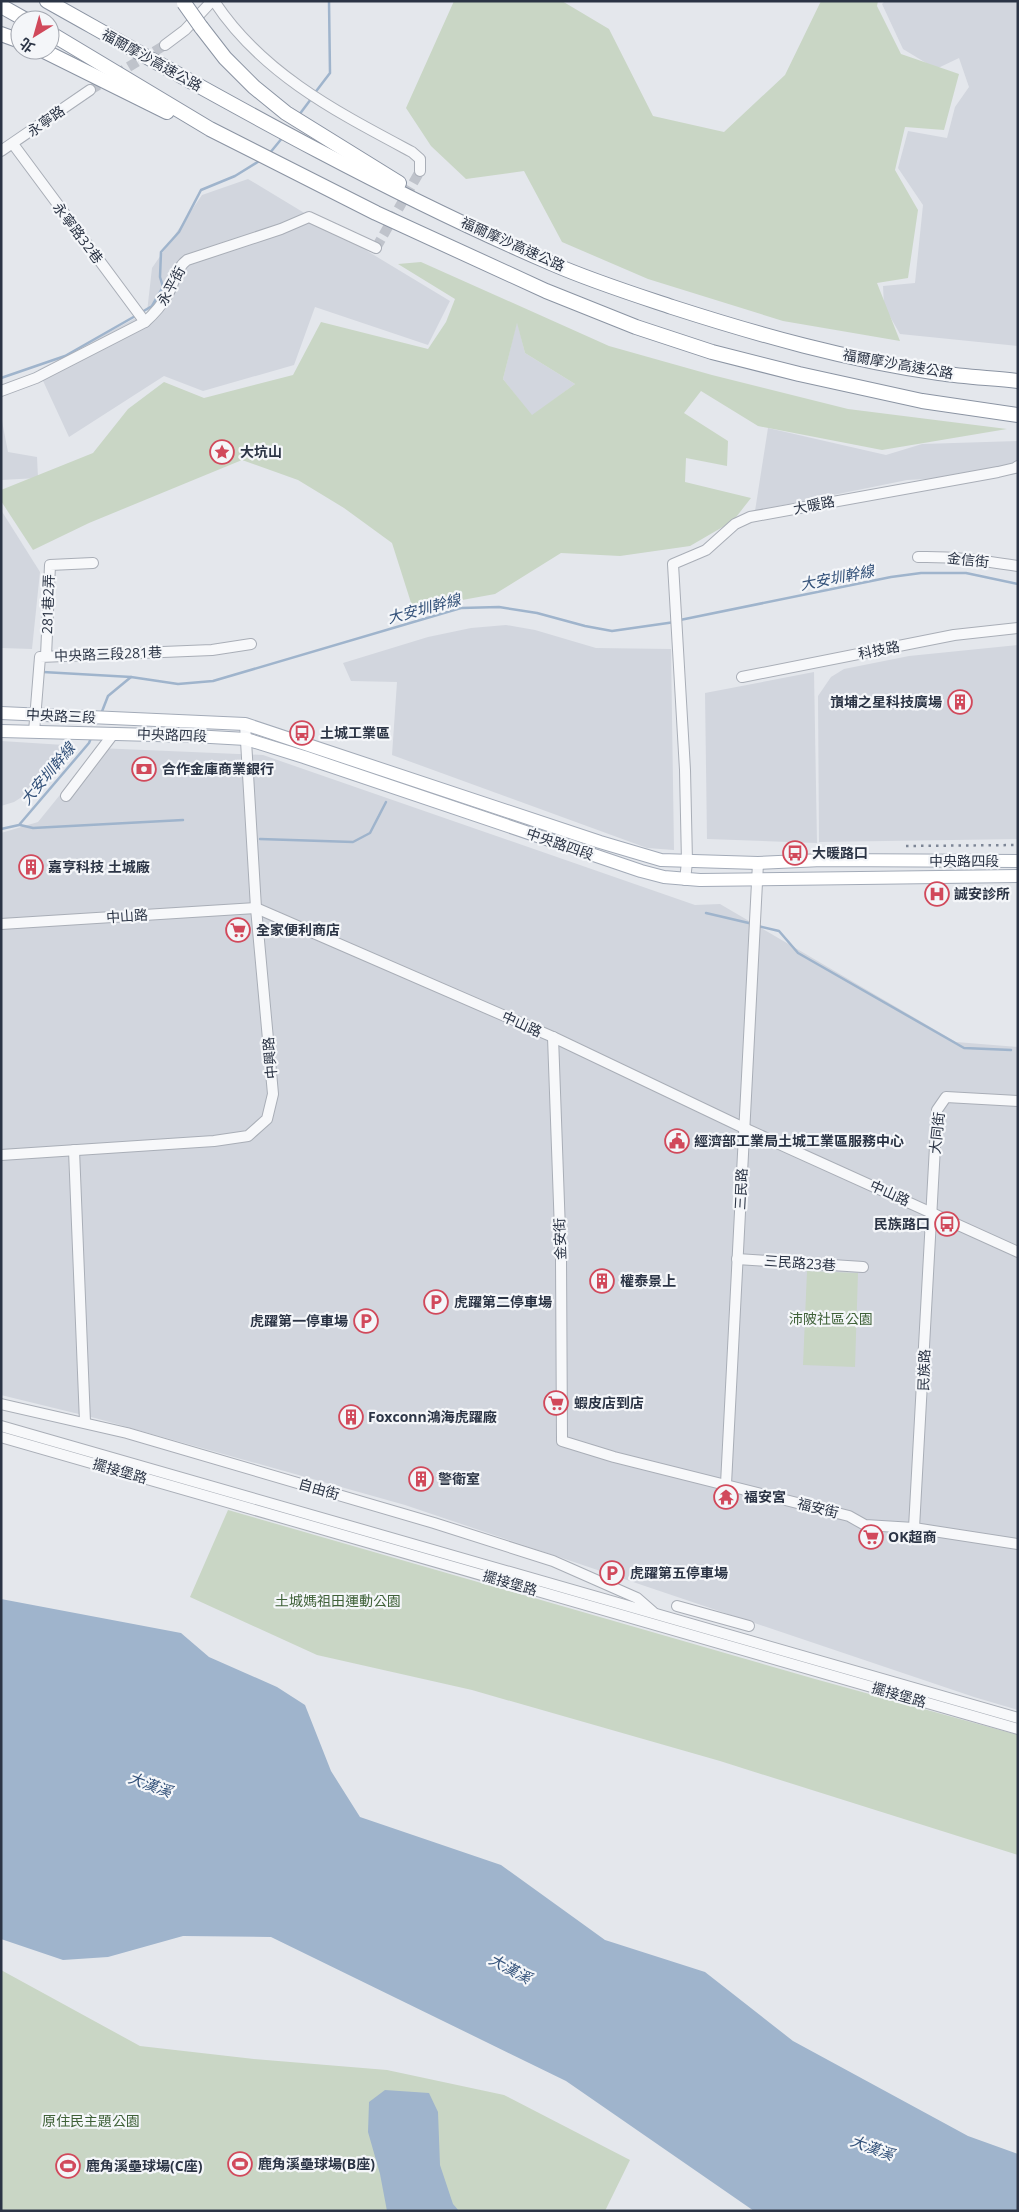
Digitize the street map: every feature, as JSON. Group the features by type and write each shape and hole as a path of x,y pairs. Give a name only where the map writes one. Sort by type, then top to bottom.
{"highway":[{"name":"福爾摩沙高速公路","path":"47,1 285,134 391,188 554,265 719,322 812,348 938,373 1018,381"},
{"path":"184,2 225,58 254,87 296,119 396,181 554,265"},
{"name":"福爾摩沙高速公路","path":"60,39 210,129 376,213 546,291 636,327 712,352 798,374 922,402 1018,415"},
{"path":"60,59 169,113 210,129"}],"main road":[{"name":"中央路三段","path":"1,713 122,719"},
{"name":"中央路四段","path":"122,719 202,720 245,724 600,842 661,860 758,863 822,860 1018,861"},
{"name":"中央路三段","path":"1,731 114,733"},
{"name":"中央路四段","path":"114,733 246,739 640,871 664,877 685,880 1018,876"}],"street":[{"path":"165,45 185,30 211,4 277,71 307,94 412,152 420,158 420,171"},
{"name":"永寧路","path":"1,151 90,90"},
{"name":"永寧路32巷","path":"13,144 145,322"},
{"name":"永平街","path":"1,391 36,378 145,322 156,311 168,294 181,265 187,260 281,229 310,217 376,248"},
{"name":"大暖路","path":"687,862 685,770 673,564 706,550 735,524 750,517 998,472 1018,466"},
{"name":"金信街","path":"918,557 974,559 1018,566"},
{"name":"281巷2弄","path":"46,656 50,565 93,563"},
{"name":"科技路","path":"742,677 954,635 1018,628"},
{"name":"中央路三段281巷","path":"34,732 40,656 212,650 251,644"},
{"name":"中興路","path":"1,1155 214,1141 248,1136 267,1119 273,1094 256,908 245,724"},
{"path":"66,796 114,733"},
{"path":"685,880 687,862"},
{"name":"三民路","path":"726,1484 758,863"},
{"name":"中山路","path":"1,924 256,908 553,1037 744,1128 1018,1252"},
{"name":"金安街","path":"553,1037 561,1258 562,1441"},
{"name":"大同街","path":"932,1212 937,1110 946,1097 1018,1101"},
{"path":"74,1150 85,1422"},
{"name":"民族路","path":"914,1528 932,1212"},
{"name":"三民路23巷","path":"738,1259 863,1267"},
{"name":"自由街","path":"1,1404 85,1422 434,1523 553,1560 637,1598 656,1614"},
{"name":"擺接堡路","path":"1,1426 1018,1718"},
{"name":"擺接堡路","path":"1,1437 1018,1729"},
{"name":"福安街","path":"562,1441 614,1457 848,1516 865,1525 914,1528 1018,1544"},
{"path":"677,1606 749,1626"}],"shaded area":[{"path":"885,1 1018,1 1018,346 900,334 884,306 883,286 915,283 923,205 898,168 908,131 947,138 955,107 969,87 959,58 936,69 903,49 882,4"},
{"path":"248,179 450,301 428,345 315,307 294,365 203,391 164,376 69,437 38,370 147,312 152,268 202,195"},
{"path":"517,321 525,353 575,384 532,416 503,379"},
{"path":"1,416 8,452 37,457 38,478 1,480"},
{"path":"768,428 886,455 922,444 1018,441 1018,474 907,480 755,511"},
{"path":"1,510 40,572 32,649 1,648"},
{"path":"506,625 535,630 596,648 671,649 674,850 647,848 392,755 397,682 351,681 343,663 428,637 471,628"},
{"name":"嵿埔之星科技廣場","path":"1018,645 1018,839 819,842 818,696 831,677 844,669 909,656"},
{"path":"814,672 817,843 707,839 705,693"},
{"path":"1,741 64,745 31,791 14,802 1,806"},
{"path":"98,748 263,755 695,905 720,904 956,1042 1018,1047 1018,1710 974,1697 405,1505 95,1418 1,1395 1,833 38,822"}],"green space":[{"path":"454,1 562,1 609,29 653,116 724,132 785,75 821,1 878,1 877,6 901,54 959,74 944,130 905,127 895,170 918,210 908,278 877,283 900,341 783,321 648,279 562,242 524,171 466,179 431,146 406,108"},
{"path":"421,262 609,346 712,375 848,409 1007,429 882,450 758,426 701,391 684,413 728,441 727,466 686,458 685,482 751,498 733,521 690,546 620,556 561,553 495,594 413,609 392,543 344,508 298,480 242,460 89,523 33,550 1,501 1,490 93,453 128,409 164,382 204,398 293,375 321,322 428,349 446,322 455,299 398,264","holes":["517,323 525,353 575,384 532,415 503,379"]},
{"name":"沛陂社區公園","path":"807,1271 858,1273 855,1367 803,1365"},
{"name":"土城媽祖田運動公園","path":"228,1510 815,1679 1018,1735 1018,1855 720,1761 472,1690 317,1655 190,1597"},
{"name":"原住民主題公園","path":"1,1970 140,2046 254,2059 387,2070 504,2095 630,2160 605,2211 1,2211"}],"water":[{"name":"大漢溪","path":"1,1599 181,1633 209,1657 277,1687 305,1705 331,1771 360,1817 501,1865 605,1940 705,1972 793,2041 968,2136 1018,2154 1018,2211 754,2211 566,2081 271,1937 183,1936 108,1957 63,1960 1,1939"},
{"path":"385,2090 429,2093 438,2112 440,2165 453,2204 459,2211 387,2211 380,2174 368,2132 369,2102"}],"waterway":[{"path":"314,94 330,73 329,1"},
{"path":"299,115 311,99"},
{"path":"269,154 283,137"},
{"path":"142,312 152,306 163,287 160,277 161,252 179,232 201,190 235,176 261,160"},
{"path":"1,378 65,356 137,315"},
{"name":"大安圳幹線","path":"680,620 891,577 921,573 966,573 1018,584"},
{"name":"大安圳幹線","path":"101,714 108,696 131,677 178,684 213,681 461,608 499,607 537,613 612,631 675,622"},
{"path":"43,672 131,677"},
{"name":"大安圳幹線","path":"1,829 19,825 89,743 91,738"},
{"path":"260,839 353,842 370,833 386,802"},
{"path":"20,825 33,828 183,820"},
{"path":"706,913 753,924"},
{"path":"758,926 779,931 798,953 964,1048 1011,1050"}],"tunnel":[{"path":"90,90 165,45"},
{"path":"376,248 420,171"}],"railway":[{"path":"906,846 1018,845"}],"place":[{"name":"大坑山","path":"222,452"},
{"name":"嵿埔之星科技廣場","path":"960,702"},
{"name":"土城工業區","path":"302,733"},
{"name":"合作金庫商業銀行","path":"144,769"},
{"name":"大暖路口","path":"795,853"},
{"name":"嘉亨科技 土城廠","path":"31,867"},
{"name":"誠安診所","path":"937,894"},
{"name":"全家便利商店","path":"238,930"},
{"name":"經濟部工業局土城工業區服務中心","path":"677,1141"},
{"name":"民族路口","path":"947,1224"},
{"name":"權泰景上","path":"602,1281"},
{"name":"虎躍第二停車場","path":"436,1302"},
{"name":"虎躍第一停車場","path":"366,1321"},
{"name":"蝦皮店到店","path":"556,1403"},
{"name":"Foxconn鴻海虎躍廠","path":"351,1417"},
{"name":"警衛室","path":"421,1479"},
{"name":"福安宮","path":"726,1497"},
{"name":"OK超商","path":"871,1537"},
{"name":"虎躍第五停車場","path":"612,1573"},
{"name":"鹿角溪壘球場(B座)","path":"240,2164"},
{"name":"鹿角溪壘球場(C座)","path":"68,2166"}]}
